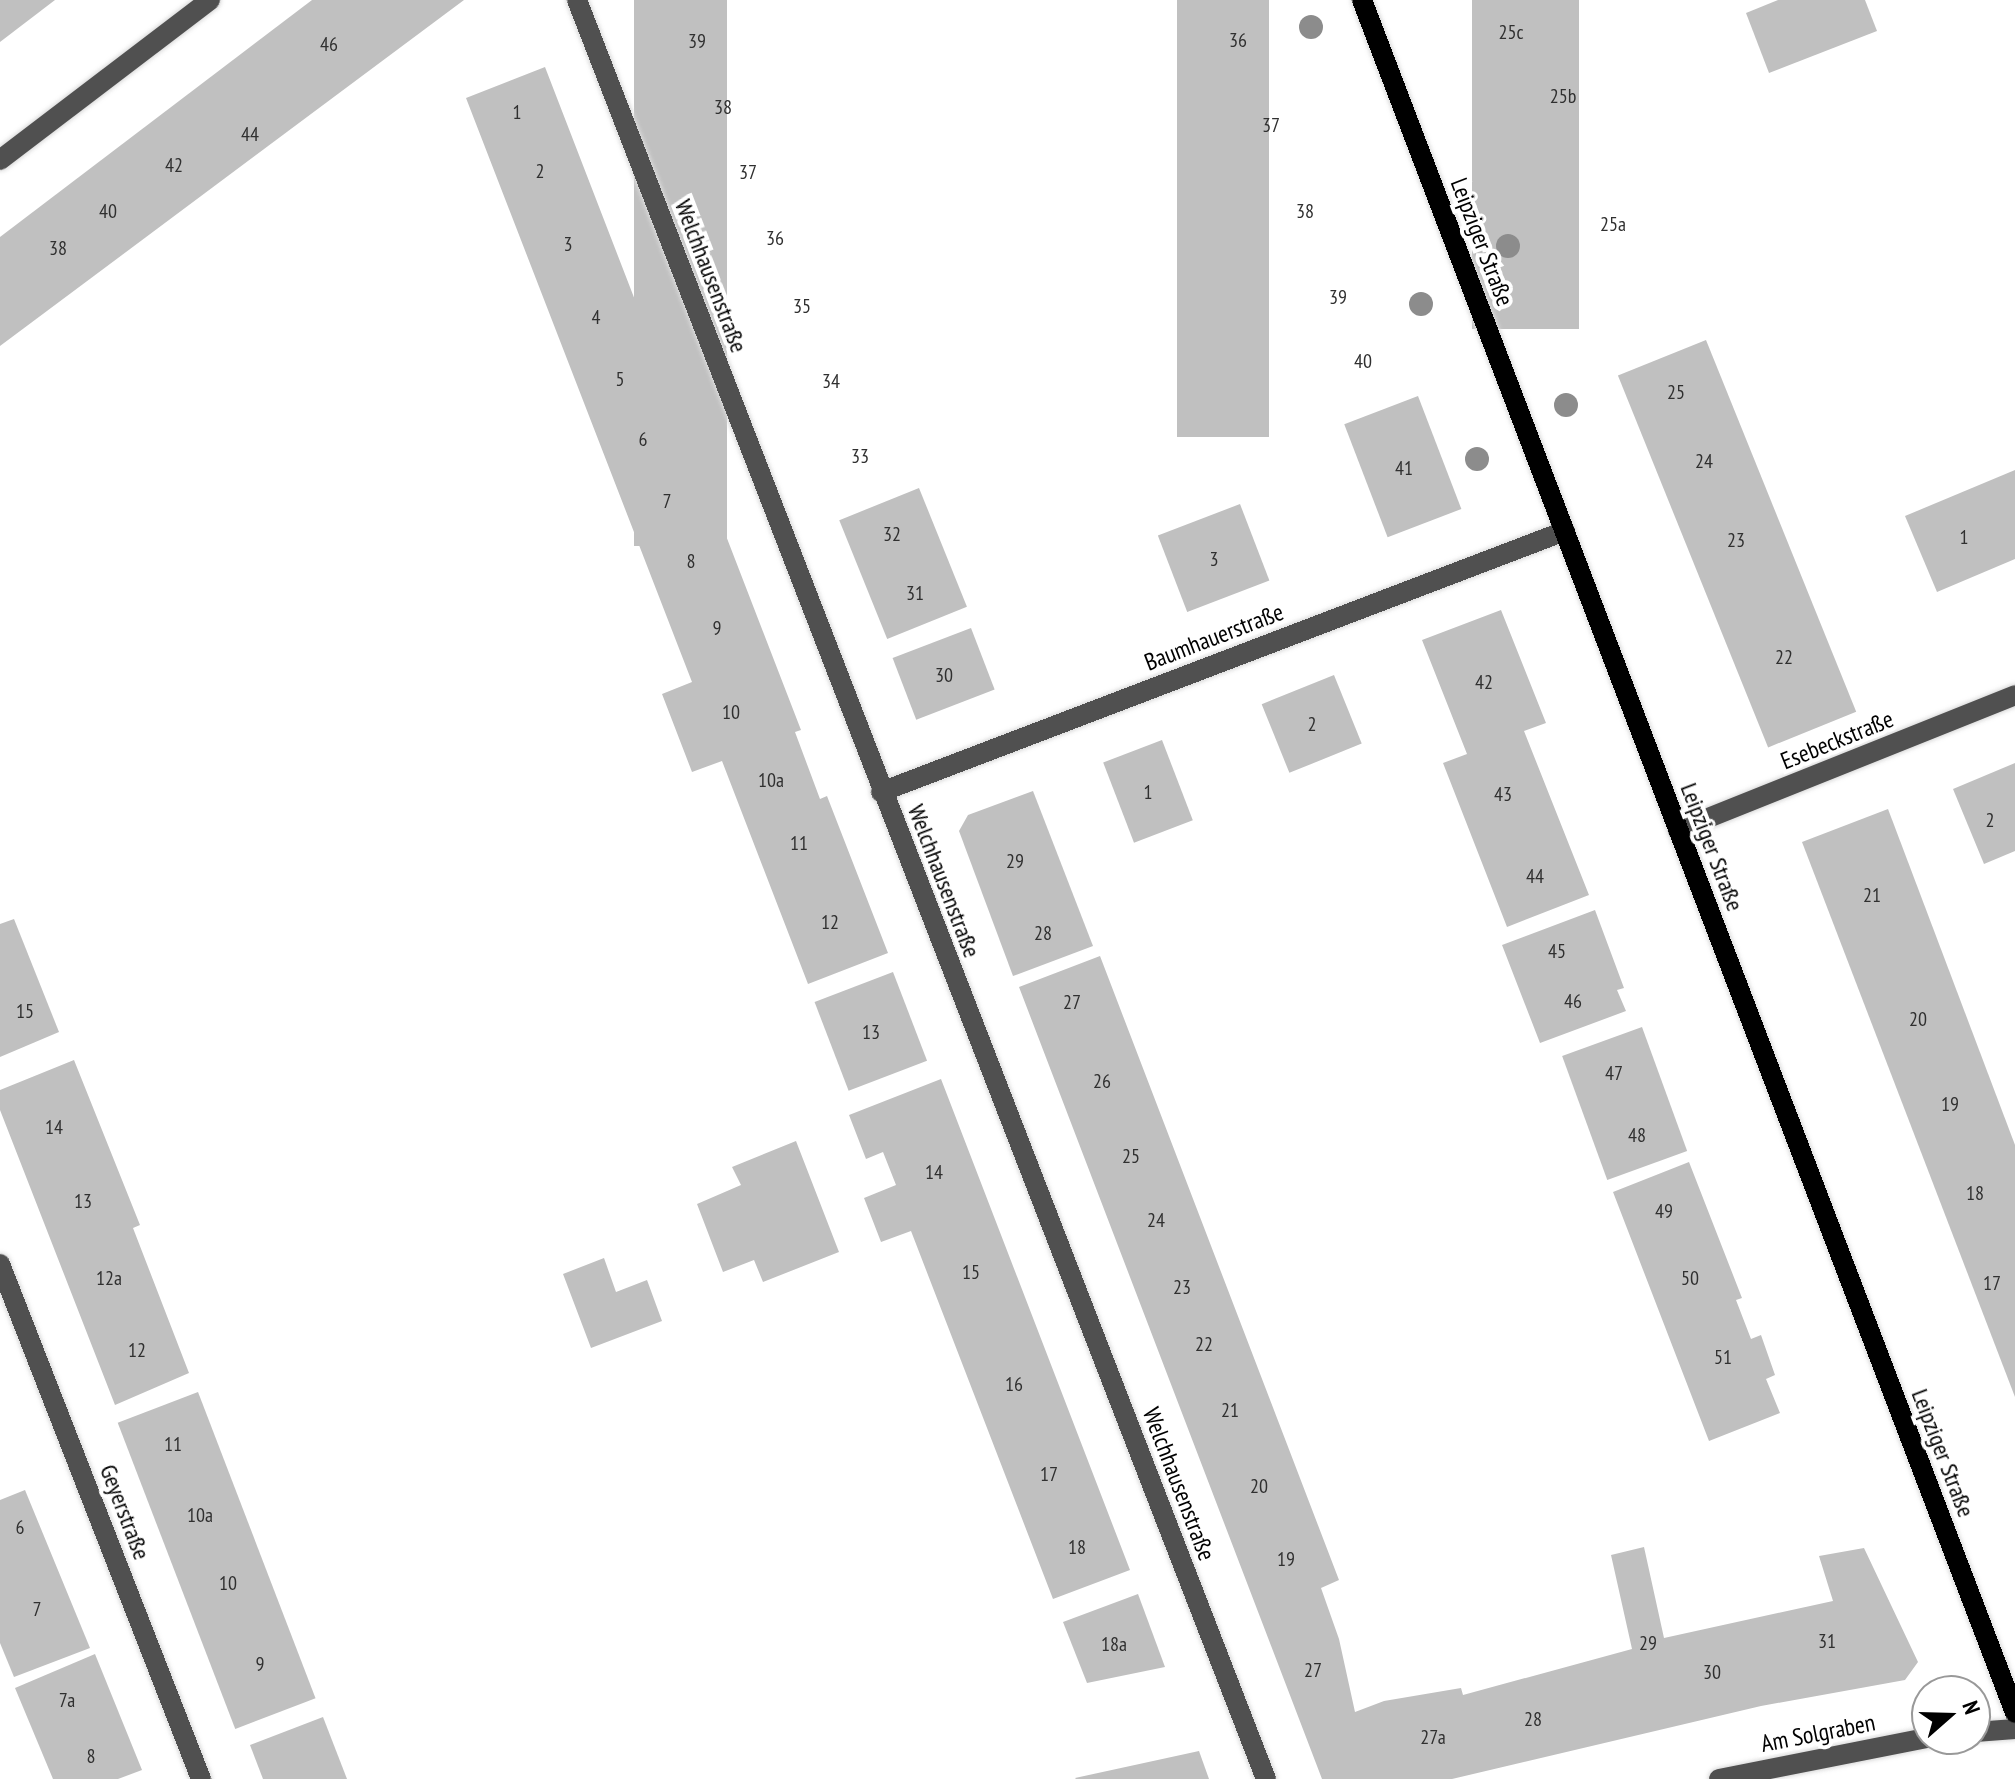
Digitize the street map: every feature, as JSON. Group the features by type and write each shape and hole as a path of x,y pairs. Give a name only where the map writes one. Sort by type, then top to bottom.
{"main road":[{"name":"Leipziger Straße","path":"1362,0 2015,1713"}],"street":[{"path":"0,160 210,0"},
{"name":"Welchhausenstraße","path":"577,0 881,792 1266,1779"},
{"name":"Baumhauerstraße","path":"881,792 1565,531"},
{"name":"Esebeckstraße","path":"1678,830 2015,695"},
{"name":"Geyerstraße","path":"0,1264 201,1779"},
{"path":"1991,1731 2015,1729"},
{"name":"Am Solgraben","path":"1719,1779 1911,1741"}],"building":[{"path":"0,0 55,0 0,42"},
{"path":"312,0 464,0 0,346 0,237"},
{"path":"634,0 727,0 727,546 634,546"},
{"path":"1177,0 1269,0 1269,437 1177,437"},
{"path":"1472,0 1579,0 1579,329 1472,329"},
{"path":"1778,0 1865,0 1877,31 1769,73 1746,13"},
{"path":"545,67 801,730 795,732 820,799 827,796 888,953 808,984 722,761 692,772 662,694 692,682 466,98"},
{"path":"1706,340 1856,712 1768,747 1618,376"},
{"path":"1418,396 1461,509 1388,537 1344,424"},
{"path":"2015,470 2015,559 1937,592 1905,516"},
{"path":"919,488 967,607 887,639 839,520"},
{"path":"1240,504 1269,581 1187,612 1158,536"},
{"path":"1501,610 1546,723 1524,731 1589,895 1507,927 1443,763 1467,754 1422,640"},
{"path":"971,628 995,690 916,720 893,658"},
{"path":"1334,675 1362,744 1289,773 1262,704"},
{"path":"1162,740 1193,820 1134,843 1103,763"},
{"path":"2015,763 2015,851 1984,864 1953,789"},
{"path":"1033,791 1093,946 1013,976 959,831 968,815"},
{"path":"1888,809 2015,1145 2015,1397 1802,842"},
{"path":"1595,910 1624,988 1617,990 1626,1011 1540,1043 1502,945"},
{"path":"14,919 59,1032 0,1057 0,924"},
{"path":"1100,956 1339,1580 1321,1588 1339,1639 1355,1712 1384,1701 1461,1688 1463,1695 1632,1649 1611,1555 1644,1547 1664,1638 1833,1601 1819,1556 1864,1548 1918,1662 1905,1680 1761,1706 1452,1779 1322,1779 1019,987"},
{"path":"893,972 927,1061 849,1091 815,1002"},
{"path":"1642,1027 1687,1151 1607,1180 1562,1056"},
{"path":"74,1060 140,1225 133,1228 189,1373 115,1405 0,1110 0,1090"},
{"path":"941,1079 1130,1570 1053,1599 911,1231 881,1242 864,1198 896,1185 883,1152 866,1159 849,1115"},
{"path":"796,1141 839,1252 763,1282 754,1260 723,1272 697,1204 741,1185 732,1167"},
{"path":"1689,1162 1742,1298 1736,1300 1751,1339 1761,1335 1775,1375 1766,1379 1780,1413 1709,1441 1613,1192"},
{"path":"604,1258 616,1292 647,1280 662,1321 591,1348 563,1274"},
{"path":"198,1392 316,1698 235,1729 118,1423"},
{"path":"25,1490 90,1648 14,1677 0,1643 0,1500"},
{"path":"1138,1594 1165,1667 1087,1683 1063,1622"},
{"path":"95,1654 142,1770 118,1779 53,1779 15,1688"},
{"path":"323,1717 347,1779 263,1779 250,1745"},
{"path":"1199,1751 1209,1779 1075,1778"}]}
